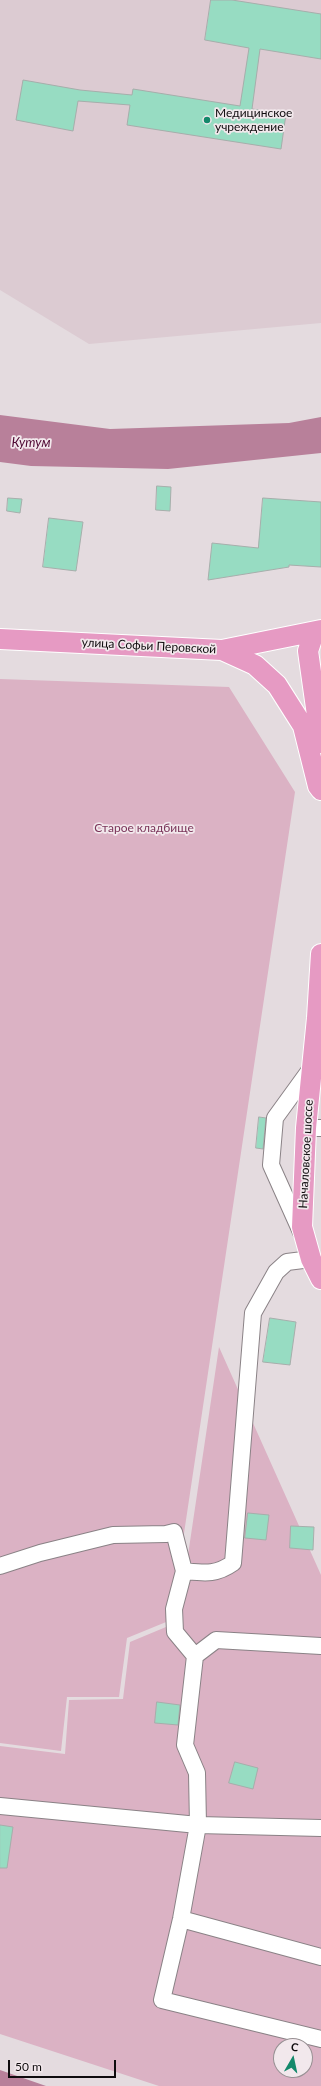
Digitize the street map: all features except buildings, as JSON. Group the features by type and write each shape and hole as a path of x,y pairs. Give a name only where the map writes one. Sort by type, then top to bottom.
{"main road":[{"name":"улица Софьи Перовской","path":"0,639 222,650 319,636"},
{"path":"319,636 308,651 321,743"},
{"path":"222,650 255,665 277,685 303,726 318,786 321,790"},
{"name":"Началовское шоссе","path":"321,954 319,1018 312,1067 314,1128 302,1227 309,1252 321,1279"}],"street":[{"path":"184,1571 209,1573 223,1570 234,1563 253,1313 276,1272 287,1262 309,1252 271,1165 275,1118 312,1067"},
{"path":"0,1566 113,1535 166,1534 174,1532 184,1571 174,1610 175,1632 194,1656 186,1744 197,1773 198,1825 181,1919 162,2000 321,2039"},
{"path":"194,1656 216,1640 321,1646"},
{"path":"0,1806 198,1825 321,1828"},
{"path":"181,1919 321,1957"}],"shaded area":[{"path":"0,0 321,0 321,323 89,344 0,290"}],"green space":[{"name":"Старое кладбище","path":"0,679 229,687 295,792 171,1620 127,1638 119,1697 67,1697 61,1751 0,1743"},
{"path":"219,1347 321,1575 321,2086 159,2086 0,2034 0,1746 65,1754 69,1700 123,1699 130,1642 178,1622"}],"water":[{"name":"Кутум","path":"0,415 110,429 289,423 321,417 321,453 168,469 31,466 0,462"},
{"path":"0,2070 46,2086 0,2086"}],"place":[{"name":"Медицинское учреждение","path":"207,120"}]}
